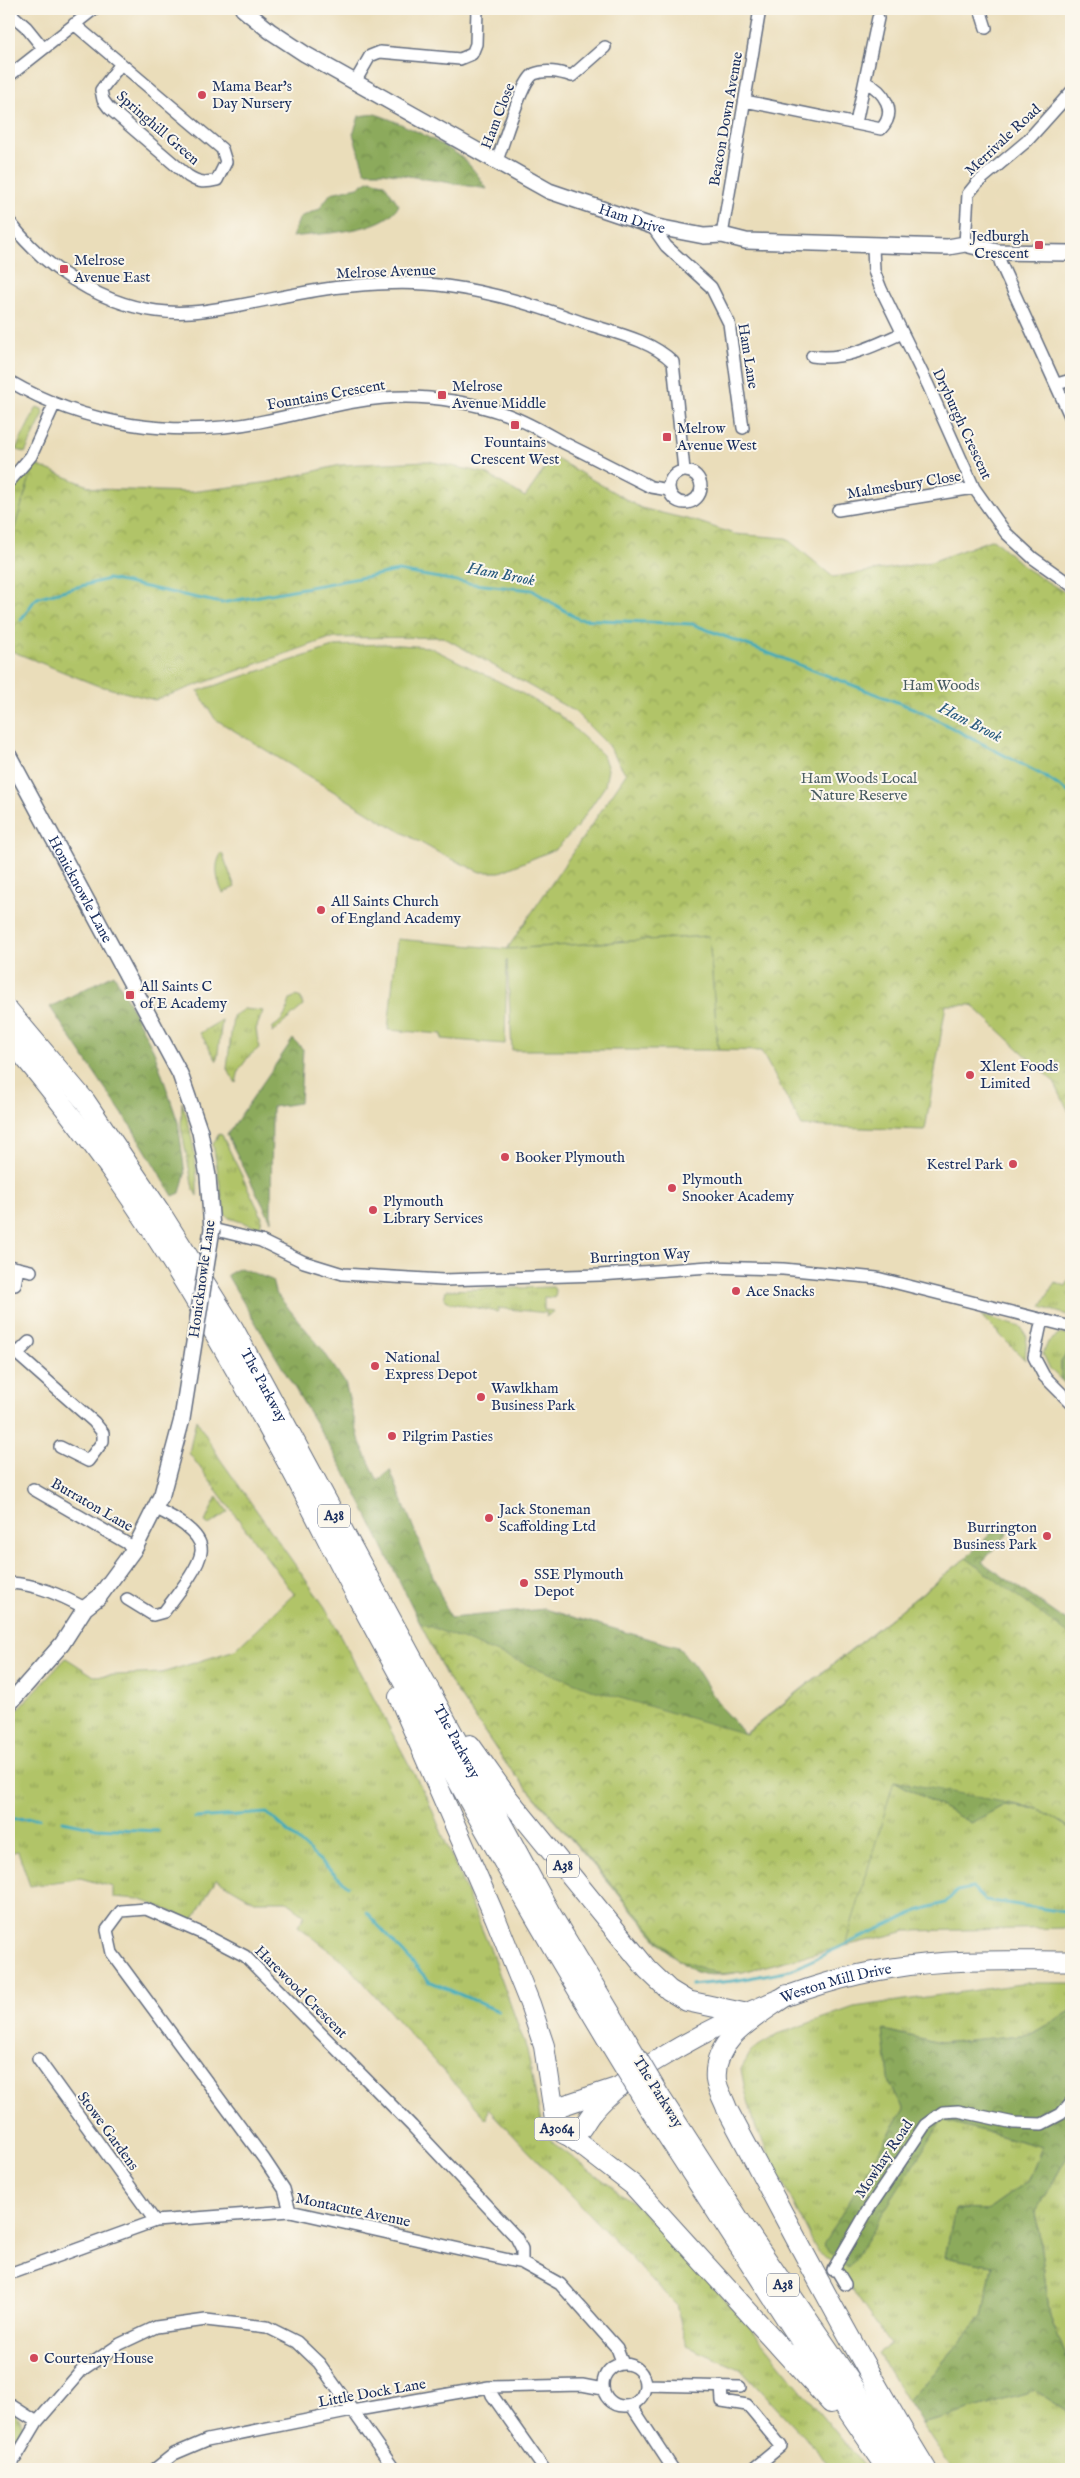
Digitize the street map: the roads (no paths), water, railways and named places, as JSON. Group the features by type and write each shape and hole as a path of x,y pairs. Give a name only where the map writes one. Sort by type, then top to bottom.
{"highway":[{"name":"The Parkway","path":"9,1011 84,1101 160,1212 233,1328 619,2043"},
{"name":"The Parkway","path":"9,1038 76,1121 118,1179 204,1314 286,1459 356,1594 492,1844 619,2043 654,2102 867,2440 888,2469"},
{"name":"A38","path":"356,1594 420,1750 495,1917 530,2004 544,2046 554,2113"},
{"name":"A38","path":"418,1672 507,1796 634,1956 669,1990 687,2001 743,2013"},
{"name":"A38","path":"787,1995 733,2035 723,2046 718,2062 716,2081 727,2109 828,2298 879,2392 926,2469"},
{"name":"The Parkway","path":"654,2102 740,2221 910,2469"},
{"name":"A38","path":"571,2137 633,2185 798,2370 867,2440"}],"main road":[{"name":"Weston Mill Drive","path":"621,2086 655,2061 713,2027 787,1995 835,1981 893,1967 998,1961 1071,1961"},
{"name":"A3064","path":"621,2086 592,2113 579,2133 571,2137 562,2135 555,2127 554,2113 570,2102 621,2086"}],"street":[{"path":"9,76 94,9"},
{"name":"Ham Drive","path":"243,9 284,40 496,163 549,191 652,226 704,236 722,235 746,241 873,246 948,247 965,244 997,252 1071,253"},
{"path":"356,82 370,56 380,52 460,59 472,54 476,44 477,9"},
{"name":"Beacon Down Avenue","path":"722,235 760,9"},
{"path":"980,9 986,28"},
{"path":"9,12 26,27 44,48"},
{"path":"856,123 878,18"},
{"name":"Springhill Green","path":"74,24 120,65 222,149 226,162 217,180 207,183 197,182 109,108 103,100 101,90 120,65"},
{"name":"Ham Close","path":"496,163 522,88 532,75 544,71 559,72 572,76 605,47"},
{"path":"745,101 882,129 888,122 890,110 884,95 876,87 865,82"},
{"name":"Merrivale Road","path":"965,244 968,194 976,183 1027,141 1071,92"},
{"name":"Melrose Avenue","path":"9,221 36,251 75,281 105,296 134,306 159,311 189,312 350,286 445,286 494,295 654,346 673,362 684,470"},
{"name":"Ham Lane","path":"652,226 666,246 711,287 729,322 743,428"},
{"name":"Dryburgh Crescent","path":"873,246 874,271 974,488 1006,533 1033,558 1071,585"},
{"path":"997,252 1071,418"},
{"path":"812,356 824,358 844,355 872,347 902,333"},
{"path":"1057,384 1071,380"},
{"name":"Fountains Crescent","path":"9,381 54,405 96,419 176,430 217,428 261,422 370,400 405,397 435,399 502,413 651,487 669,490"},
{"path":"9,482 30,456 54,405"},
{"path":"684,470 692,472 699,478 702,485 700,493 695,500 686,503 678,501 669,490 670,482 675,474 684,470"},
{"name":"Malmesbury Close","path":"838,510 974,488"},
{"name":"Honicknowle Lane","path":"9,756 180,1074 200,1132 208,1176 212,1230 182,1419 156,1509 135,1548 99,1597 85,1608 62,1644 9,1704"},
{"name":"Burrington Way","path":"212,1230 261,1241 304,1262 343,1274 443,1280 600,1274 709,1267 758,1267 864,1276 1071,1327"},
{"path":"15,1284 14,1267 31,1272"},
{"path":"1042,1319 1034,1357 1044,1376 1071,1403"},
{"path":"30,1342 13,1350 94,1422 103,1433 103,1441 88,1460 60,1447"},
{"name":"Burraton Lane","path":"33,1489 135,1548"},
{"path":"127,1599 153,1614 164,1612 198,1561 202,1551 200,1544 184,1525 156,1509"},
{"path":"9,1583 51,1591 85,1608"},
{"name":"Harewood Crescent","path":"290,2211 284,2189 264,2160 112,1953 107,1930 121,1911 146,1909 201,1933 245,1956 406,2119 516,2236 522,2249 522,2263"},
{"name":"Stowe Gardens","path":"38,2060 155,2221"},
{"name":"Mowhay Road","path":"839,2276 868,2210 924,2125 943,2112 958,2111 1014,2123 1042,2124 1061,2114 1071,2102"},
{"name":"Montacute Avenue","path":"9,2274 155,2221 290,2211 522,2263 560,2284 617,2348 623,2364"},
{"path":"9,2469 37,2422 82,2370 120,2344 156,2327 206,2320 267,2327 297,2342 319,2363 394,2469"},
{"path":"623,2364 631,2365 640,2371 645,2385 643,2394 631,2405 620,2406 612,2402 603,2389 603,2380 608,2371 623,2364"},
{"name":"Little Dock Lane","path":"155,2469 174,2454 208,2440 352,2411 489,2387 582,2385 603,2389"},
{"path":"645,2385 740,2387"},
{"path":"721,2386 722,2401 747,2405 781,2446 753,2469"},
{"path":"489,2387 492,2395 544,2469"},
{"path":"9,2404 37,2422"},
{"path":"631,2405 673,2469"}],"waterway":[{"name":"Ham Brook","path":"21,620 39,597 108,579 221,603 398,571 474,584 532,590 578,619 692,624 918,710 1044,776 1071,794"},
{"path":"194,1818 267,1813 348,1886"},
{"path":"9,1819 39,1818"},
{"path":"63,1821 97,1828 158,1831"},
{"path":"691,1985 733,1981 791,1970 917,1911 945,1903 957,1891 972,1888 985,1900 1071,1913"},
{"path":"366,1912 429,1981 498,2011"}],"place":[{"name":"Mama Bear's Day Nursery","path":"202,95"},
{"name":"Jedburgh Crescent","path":"1039,245"},
{"name":"Melrose Avenue East","path":"64,269"},
{"name":"Melrose Avenue Middle","path":"442,395"},
{"name":"Fountains Crescent West","path":"515,425"},
{"name":"Melrow Avenue West","path":"667,437"},
{"name":"All Saints Church of England Academy","path":"321,910"},
{"name":"All Saints C of E Academy","path":"130,995"},
{"name":"Xlent Foods Limited","path":"970,1075"},
{"name":"Booker Plymouth","path":"505,1157"},
{"name":"Kestrel Park","path":"1013,1164"},
{"name":"Plymouth Snooker Academy","path":"672,1188"},
{"name":"Plymouth Library Services","path":"373,1210"},
{"name":"Ace Snacks","path":"736,1291"},
{"name":"National Express Depot","path":"375,1366"},
{"name":"Wawlkham Business Park","path":"481,1397"},
{"name":"Pilgrim Pasties","path":"392,1436"},
{"name":"Jack Stoneman Scaffolding Ltd","path":"489,1518"},
{"name":"Burrington Business Park","path":"1047,1536"},
{"name":"SSE Plymouth Depot","path":"524,1583"},
{"name":"Courtenay House","path":"34,2358"}],"park label":[{"name":"Ham Woods","path":"941,685"},
{"name":"Ham Woods Local Nature Reserve","path":"859,786"}]}
